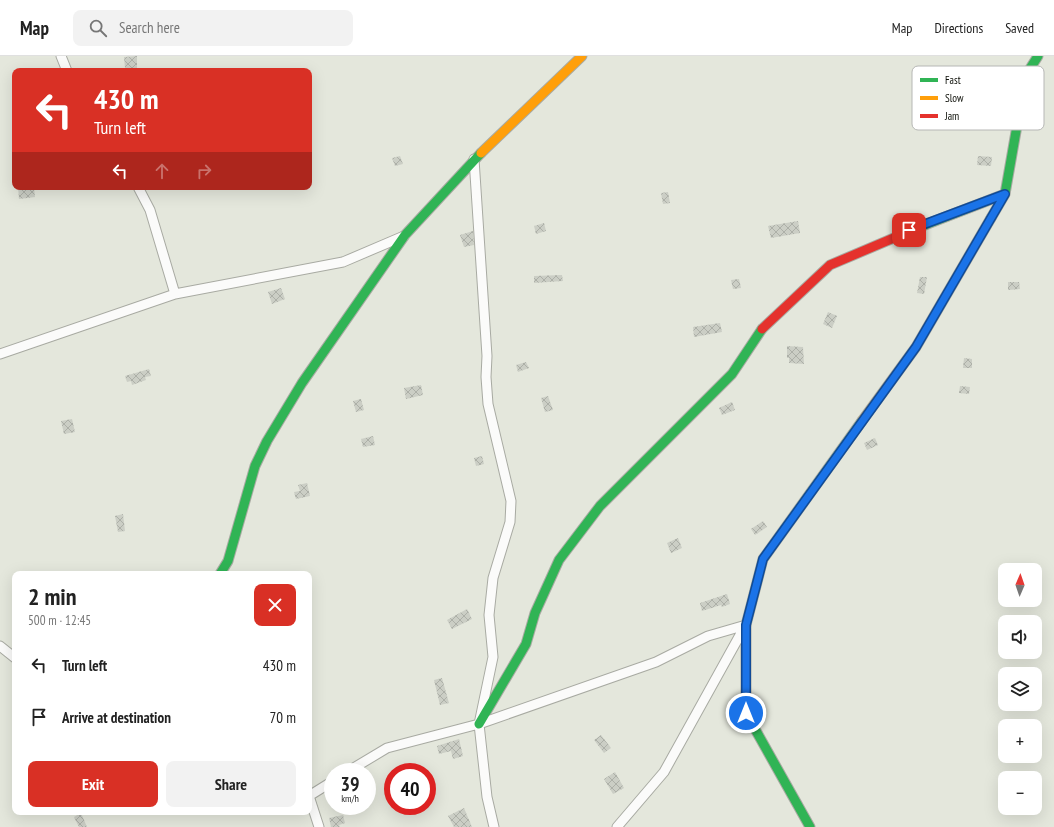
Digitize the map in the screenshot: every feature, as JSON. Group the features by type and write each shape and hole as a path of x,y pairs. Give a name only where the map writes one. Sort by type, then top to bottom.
{"street":[{"path":"61,56 66,68"},
{"path":"222,571 228,561 255,466 267,441 302,383 405,235 474,159 582,56"},
{"path":"1032,66 1038,56"},
{"path":"810,827 746,713 746,625 763,559 916,347 1005,194 1016,130"},
{"path":"474,159 487,356 486,377 488,404 511,501 510,522 493,578 490,615 493,656 479,724 487,797 494,827"},
{"path":"140,190 150,210 175,294"},
{"path":"479,724 526,644 535,613 559,560 600,506 732,374 764,325 830,264 896,236 1005,194"},
{"path":"0,354 175,294 343,262 405,235"},
{"path":"362,763 387,748 479,724 656,662 708,636 746,625"},
{"path":"617,827 664,772 746,625"},
{"path":"0,646 12,656"},
{"path":"312,794 324,787"},
{"path":"312,805 319,827"}],"building":[{"path":"137,56 137,68 125,68 124,57"},
{"path":"400,156 403,164 395,166 392,158"},
{"path":"978,156 992,157 991,166 977,165"},
{"path":"18,190 34,190 35,197 19,199"},
{"path":"668,192 670,203 663,204 661,193"},
{"path":"798,221 800,233 771,238 768,226"},
{"path":"544,223 546,231 536,234 534,226"},
{"path":"473,231 474,245 464,247 460,235"},
{"path":"562,275 563,281 534,283 534,276"},
{"path":"920,277 927,277 924,294 917,293"},
{"path":"739,279 741,288 733,289 731,280"},
{"path":"1008,282 1019,282 1020,289 1008,290"},
{"path":"281,288 285,299 272,304 268,292"},
{"path":"828,312 837,316 832,328 823,324"},
{"path":"720,323 722,332 694,337 693,327"},
{"path":"787,346 803,347 804,364 789,363 789,358 787,358"},
{"path":"964,358 972,359 972,368 963,368"},
{"path":"526,362 529,368 518,372 516,365"},
{"path":"149,369 151,376 145,377 146,380 132,385 131,381 127,382 125,376"},
{"path":"421,385 423,395 406,399 404,388"},
{"path":"960,386 970,387 969,394 959,393"},
{"path":"548,396 553,410 545,412 541,398"},
{"path":"361,399 364,410 356,412 353,401"},
{"path":"732,402 735,410 722,415 719,408"},
{"path":"72,419 75,432 64,434 61,421"},
{"path":"373,436 375,445 363,447 361,439"},
{"path":"875,438 878,445 867,450 864,443"},
{"path":"482,456 484,464 476,466 474,458"},
{"path":"307,483 310,496 296,499 294,492 300,491 298,485"},
{"path":"123,514 125,531 118,532 115,516"},
{"path":"763,521 767,527 755,535 751,529"},
{"path":"678,538 682,548 671,553 667,543"},
{"path":"727,594 730,604 722,607 721,605 702,611 700,603"},
{"path":"467,609 472,619 452,629 447,620"},
{"path":"442,678 449,703 440,705 434,680"},
{"path":"601,735 611,748 604,753 594,740"},
{"path":"459,739 463,756 453,759 451,751 439,754 437,746"},
{"path":"615,772 624,788 613,794 604,779"},
{"path":"464,808 472,827 454,827 448,816"},
{"path":"82,815 87,827 79,827 74,817"},
{"path":"343,815 345,823 339,825 340,827 331,827 329,818"}],"traffic: fast":[{"path":"1032,66 1038,56"},
{"path":"991,218 1005,194 1016,130"},
{"path":"222,571 228,561 255,466 267,441 302,383 405,235 481,153"},
{"path":"922,226 1005,194"},
{"path":"479,724 526,644 535,613 559,560 600,506 732,374 762,329"},
{"path":"810,827 746,713 746,625 763,559 862,421"}],"traffic: slow":[{"path":"481,153 582,56"},
{"path":"862,421 916,347 991,218"}],"traffic: jam":[{"path":"762,329 830,265 922,226"}],"route":[{"path":"746,713 746,625 763,559 916,347 1005,194 909,230"}]}
